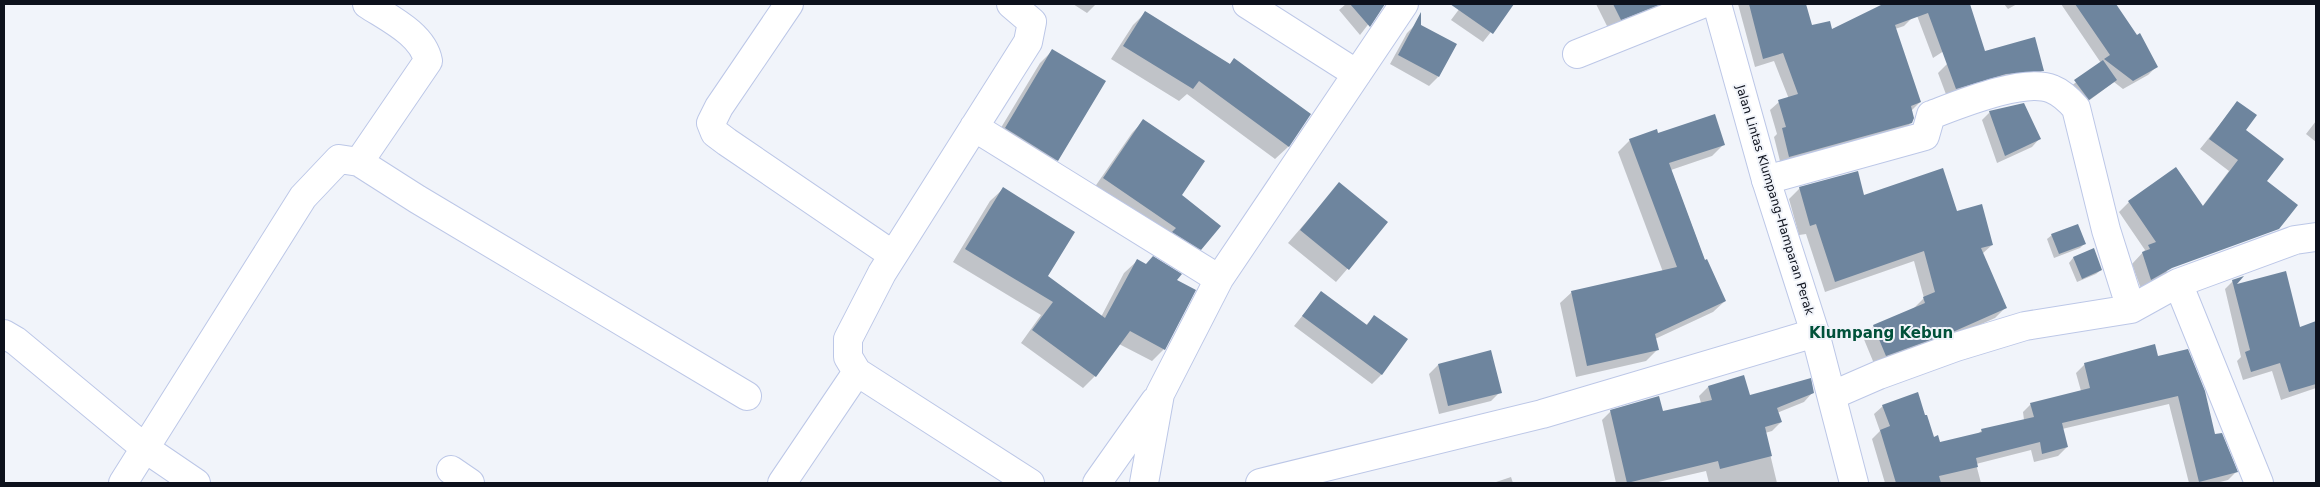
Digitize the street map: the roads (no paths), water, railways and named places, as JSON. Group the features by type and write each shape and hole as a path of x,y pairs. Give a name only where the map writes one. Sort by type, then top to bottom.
{"street":[{"path":"359,162 428,61 426,52 417,39 367,4"},
{"path":"789,4 710,123 715,133 893,255"},
{"path":"1010,4 1032,22 1031,33 1023,50 893,255 848,339 848,357 857,372 1030,483"},
{"path":"1247,4 1357,74"},
{"path":"1096,483 1160,394 1219,279 1404,4"},
{"path":"1577,54 1702,4"},
{"name":"Jalan Lintas Klumpang–Hamparan Perak","path":"1717,4 1766,180 1815,333 1854,483"},
{"path":"1766,180 1925,136 1932,115 1970,100 2028,86 2050,88 2064,95 2076,108 2106,230 2131,309"},
{"path":"974,128 1219,279"},
{"path":"123,483 303,197 339,160 359,162 417,199 747,396"},
{"path":"1832,395 1879,375 1956,347 2025,326 2131,309 2178,283 2294,240 2316,236"},
{"path":"2178,283 2259,483"},
{"path":"1260,483 1542,414 1815,333"},
{"path":"4,334 16,341 146,449 196,483"},
{"path":"782,483 857,372"},
{"path":"1144,483 1160,394"}],"district":[{"name":"Klumpang Kebun","path":"1881,333"}]}
